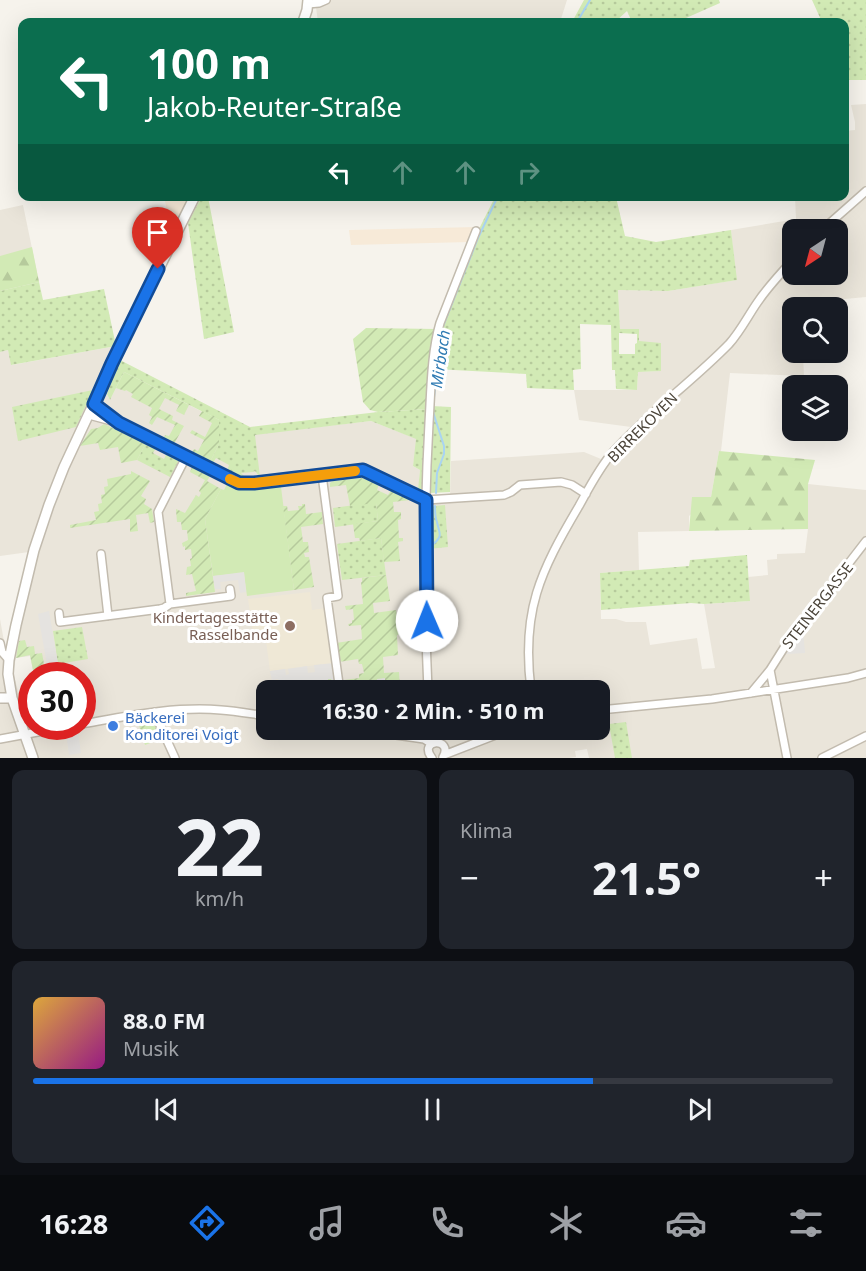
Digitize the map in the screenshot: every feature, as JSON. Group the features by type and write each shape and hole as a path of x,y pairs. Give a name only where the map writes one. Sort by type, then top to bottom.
{"street":[{"path":"304,18 308,2 319,3 326,0"},
{"path":"834,219 866,191"},
{"path":"18,716 12,698 5,688 29,569 40,529 61,474 121,345 193,201"},
{"path":"428,680 426,500 430,409 437,335 476,231"},
{"name":"BIRREKOVEN","path":"530,680 528,639 535,595 557,543 586,494 611,454 731,341 759,300 782,273"},
{"path":"94,404 119,423 233,481 246,484 363,470 426,500 504,495 520,485 561,482 572,485 586,494"},
{"path":"89,415 119,423"},
{"path":"170,604 158,512 186,457"},
{"path":"322,475 338,596 327,598 338,680"},
{"name":"STEINERGASSE","path":"751,693 866,542"},
{"path":"101,554 108,616"},
{"path":"59,613 60,622 160,609 170,604 231,596 230,589"},
{"path":"0,643 2,652 9,660"},
{"path":"770,670 787,758"},
{"path":"610,709 712,699 848,678 866,673"},
{"path":"0,698 12,698"},
{"path":"96,722 154,712 188,710 219,710 256,715"},
{"path":"154,712 175,758"},
{"path":"0,738 18,735"},
{"path":"822,758 866,736"},
{"path":"26,740 33,758"},
{"path":"426,740 440,743 444,747 460,749"},
{"path":"443,757 483,740"},
{"path":"432,758 428,749 433,743"},
{"path":"443,757 444,747"}],"shaded area":[{"path":"315,0 567,0 561,18 317,18"},
{"path":"866,104 866,297 782,297 782,363 803,363 804,375 730,373 721,451 719,451 711,497 689,516 689,531 638,532 639,570 600,573 601,619 646,622 650,645 697,638 702,669 715,668 704,604 750,601 748,577 768,575 767,560 777,559 777,554 805,553 808,529 808,484 866,490 866,758 589,758 587,749 575,751 576,757 569,758 0,758 0,619 5,647 7,647 29,552 0,556 0,352 8,350 12,365 116,346 108,361 117,368 107,394 110,400 124,372 248,435 371,421 417,439 413,466 420,470 418,496 450,498 451,461 584,452 601,459 631,427 579,420 574,390 637,390 638,372 660,371 639,341 639,329 620,329 618,290 668,291 736,280 731,230 782,221 782,285 848,285 848,219 796,219 795,201 849,201 849,131 855,130 851,105"},
{"path":"165,201 189,201 172,232"},
{"path":"23,205 39,282 0,291 0,210"},
{"path":"477,227 470,242 351,245 349,230"},
{"path":"244,572 246,592 240,593 238,580 220,582 221,589 215,589 213,576"},
{"name":"Kindertagesstätte Rasselbande","path":"310,592 312,610 326,608 332,663 270,671 266,641 254,642 248,599"},
{"path":"49,611 58,662 46,662 38,614"},
{"path":"803,631 805,653 786,654"},
{"path":"336,663 338,680 272,680 270,671 285,669 286,675 289,674 288,669 307,666 308,673 315,672 314,665"},
{"path":"67,740 79,740 81,753 69,755"}],"green space":[{"path":"584,0 719,0 720,3 686,18 630,18 627,11 619,18 574,18"},
{"path":"812,0 866,0 866,80 849,80 849,18 820,18"},
{"path":"199,201 209,201 234,332 204,339 188,223"},
{"path":"493,201 617,201 625,236 656,242 731,230 737,280 668,291 618,290 620,329 639,329 639,341 661,343 661,371 638,372 637,390 616,389 615,370 612,370 611,325 580,324 581,369 573,370 574,390 527,388 526,374 435,369 439,331 477,233","holes":["619,333 637,334 635,354 619,354"]},
{"path":"32,247 39,282 0,291 0,256"},
{"path":"39,282 43,300 104,289 116,346 11,365 8,350 0,352 0,291"},
{"path":"366,328 437,329 428,409 378,412 370,410 363,402 353,339"},
{"path":"120,360 250,427 378,412 428,409 423,487 418,490 420,470 413,466 416,439 371,421 255,435 260,477 255,471 241,473 245,477 227,471 229,465 216,458 213,463 210,462 219,444 219,420 124,372 110,400 107,394"},
{"path":"124,372 189,405 184,415 176,411 179,405 165,398 159,409 173,416 172,420 184,426 174,444 164,438 165,435 169,436 175,425 157,417 152,425 149,423 152,417 149,415 152,408 131,397 133,394 126,390 116,388"},
{"path":"93,390 76,427 18,441 12,407"},
{"path":"431,406 451,407 450,492 430,493 427,491"},
{"path":"202,411 219,420 219,444 210,462 192,452 194,449 198,451 204,440 190,433 192,430 205,437 212,423 199,416"},
{"path":"104,424 146,443 137,460 121,463 118,447 100,450 98,443 80,446 91,429"},
{"path":"146,443 156,448 153,453 164,459 167,453 179,460 170,477 137,460"},
{"path":"719,451 815,460 808,484 808,529 689,531 692,497 711,497"},
{"path":"192,467 210,476 207,481 221,489 205,519 215,592 186,596 186,593 196,591 192,574 186,575 187,567 191,566 191,549 185,550 185,546 183,547 182,543 188,540 187,530 182,530 181,522 177,522 176,509 185,513 196,495 199,497 201,493 199,491 205,480 190,472"},
{"path":"131,471 150,481 141,496 146,499 144,504 152,509 154,522 150,523 148,513 136,515 138,531 130,532 130,519 70,528 70,525 96,520 94,512 99,511 98,504 102,503 101,495 105,494 104,487 108,486 107,479 131,474"},
{"path":"362,478 379,484 377,490 388,495 391,490 410,500 393,502 394,512 401,512 401,519 398,520 399,538 403,538 403,541 398,542 400,561 384,562 381,538 360,541 359,538 355,538 353,524 378,521 376,503 350,506 346,485 330,487 333,481"},
{"path":"227,484 246,490 281,487 294,590 247,596 244,573 213,576 205,519 221,489 224,490"},
{"path":"376,502 378,521 335,527 333,508"},
{"path":"305,504 306,514 322,512 323,524 301,527 303,542 308,542 309,552 304,553 305,557 309,557 314,587 294,590 283,506 287,506 288,511 299,510 298,506"},
{"path":"445,505 448,547 428,549 430,509 434,506"},
{"path":"381,538 386,575 342,580 337,544"},
{"path":"747,555 750,601 601,610 600,573 689,566 690,560"},
{"path":"386,575 390,601 373,603 374,613 396,610 400,634 397,635 398,655 383,657 384,673 399,672 400,680 344,680 359,678 359,674 364,673 358,659 339,662 336,643 362,639 361,625 349,626 348,624 354,620 353,609 346,610 345,606 363,604 362,578"},
{"path":"82,627 88,659 58,662 53,631"},
{"path":"25,640 27,647 34,646 35,654 42,653 44,662 31,662 30,655 16,658 19,641"},
{"path":"149,720 154,723 161,739 145,745 138,722"},
{"path":"626,722 632,758 615,758 610,724"}],"waterway":[{"name":"Mirbach","path":"579,18 590,0"},
{"name":"Mirbach","path":"433,406 442,329 478,238 496,201"},
{"name":"Mirbach","path":"433,412 444,446 444,454 437,473 436,493"},
{"name":"Mirbach","path":"432,545 440,534 435,506"}],"slow traffic":[{"path":"230,479 246,484 355,471"}],"place":[{"name":"Kindertagesstätte Rasselbande","path":"290,626"},
{"name":"Bäckerei Konditorei Voigt","path":"113,726"}],"route":[{"path":"158,269 94,404 119,423 239,483 363,470 426,500 427,621"}]}
